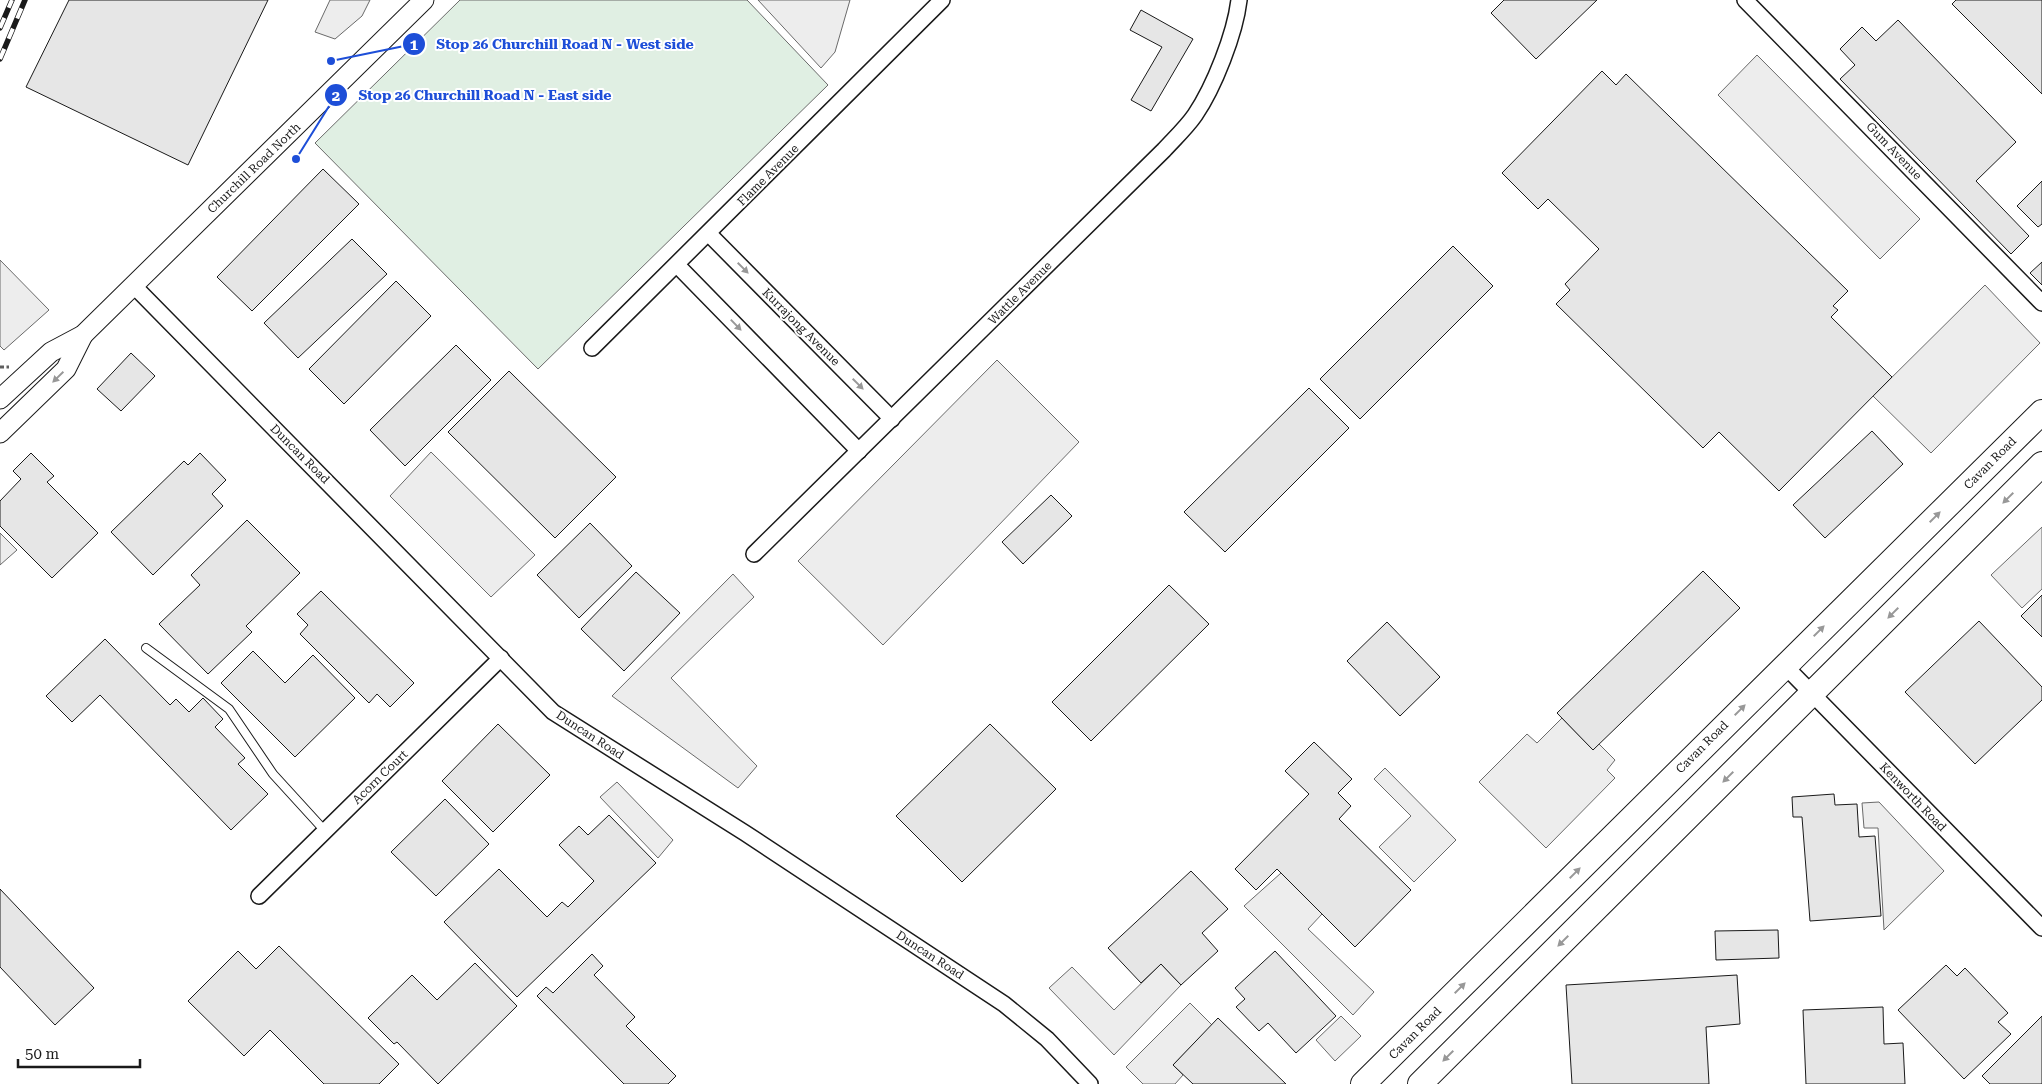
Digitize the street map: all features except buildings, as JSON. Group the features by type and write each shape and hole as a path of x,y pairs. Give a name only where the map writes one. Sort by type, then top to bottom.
{"main road":[{"name":"Cavan Road","path":"1363,1084 1784,665 2042,412"},
{"path":"1420,1084 2042,464"}],"street":[{"name":"Churchill Road North","path":"0,398 51,352 82,335 424,0"},
{"name":"Flame Avenue","path":"592,348 709,234 942,0"},
{"name":"Wattle Avenue","path":"754,554 1164,150 1195,115 1216,77 1238,12 1239,0"},
{"name":"Gum Avenue","path":"1745,0 2042,303"},
{"name":"Kurrajong Avenue","path":"709,234 892,420"},
{"path":"677,265 859,451"},
{"name":"Duncan Road","path":"134,286 553,712 745,833 1004,1004 1047,1038 1090,1084"},
{"name":"Churchill Road North","path":"0,433 66,369 82,335"},
{"name":"Acorn Court","path":"259,896 501,658"},
{"name":"Kenworth Road","path":"1784,665 2042,928"}],"lane":[{"path":"146,648 229,709 273,774 325,831"}],"path":[{"path":"0,368 10,368"}],"green space":[{"path":"460,0 747,0 828,85 538,369 315,143"}],"shaded area":[{"path":"330,0 370,0 362,16 335,39 315,32"},
{"path":"758,0 850,0 835,52 821,68"},
{"path":"1757,55 1920,219 1880,259 1718,95"},
{"path":"0,260 49,310 4,350 0,346"},
{"path":"1985,285 2040,343 1931,453 1873,396"},
{"path":"997,360 1079,442 883,645 798,561"},
{"path":"431,452 535,555 491,597 390,496"},
{"path":"2042,527 2042,589 2022,608 1991,575"},
{"path":"0,533 17,550 0,565"},
{"path":"733,574 754,597 671,678 757,766 738,788 612,696"},
{"path":"1562,718 1593,750 1599,744 1615,760 1607,770 1615,778 1546,848 1479,782 1527,734 1537,743"},
{"path":"1385,768 1456,840 1414,882 1379,847 1411,816 1374,779"},
{"path":"617,782 673,840 658,858 600,797"},
{"path":"1879,802 1944,871 1884,930 1878,828 1864,828 1862,803"},
{"path":"1281,873 1322,914 1308,929 1374,992 1353,1015 1244,906"},
{"path":"1161,964 1181,985 1114,1055 1049,988 1072,967 1114,1010"},
{"path":"1190,1003 1212,1025 1173,1065 1183,1075 1175,1084 1143,1084 1126,1067"},
{"path":"1341,1016 1361,1036 1335,1061 1316,1040"}],"railway":[{"path":"0,28 12,0"},
{"path":"0,59 25,0"}],"place":[{"name":"Stop 26 Churchill Road N - West side","path":"331,61"},
{"name":"Stop 26 Churchill Road N - East side","path":"296,159"}]}
